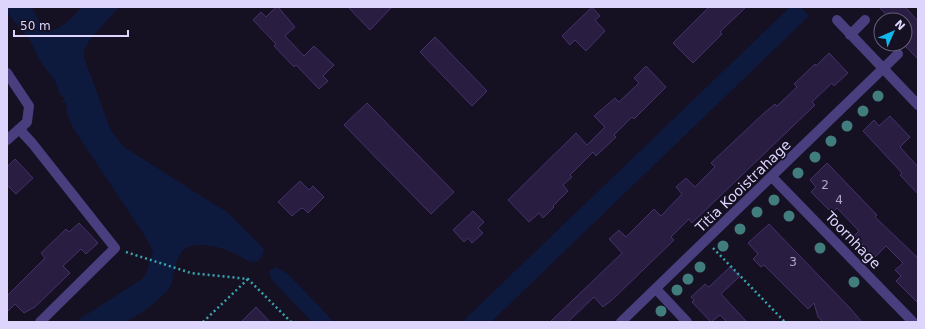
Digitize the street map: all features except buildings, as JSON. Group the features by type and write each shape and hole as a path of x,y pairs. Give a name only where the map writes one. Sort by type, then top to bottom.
{"street":[{"path":"836,20 918,104"},
{"path":"850,34 865,20"},
{"name":"Titia Kooistrahage","path":"621,322 898,54"},
{"path":"7,73 29,106 27,122 7,140"},
{"path":"18,129 32,143 115,248 40,322"},
{"name":"Toornhage","path":"772,177 913,322"},
{"path":"656,289 687,322"}],"path":[{"path":"115,248 199,275 248,279 291,322"},
{"path":"715,249 785,322"},
{"path":"203,322 248,279"}],"water":[{"path":"7,7 32,7 43,26 49,30 55,30 61,27 82,7 119,7 89,41 84,51 84,57 111,131 124,147 228,213 264,249 262,256 258,261 252,262 226,250 214,247 202,245 191,246 185,249 178,258 170,287 156,302 142,312 129,320 120,323 75,322 142,279 147,272 153,251 143,233 73,128 67,113 66,102 63,102 65,99 60,95 55,81 39,60 31,42 7,12"},
{"path":"790,7 801,7 809,16 491,322 462,322"},
{"path":"276,267 289,275 334,322 312,322 271,279 269,271"}]}
